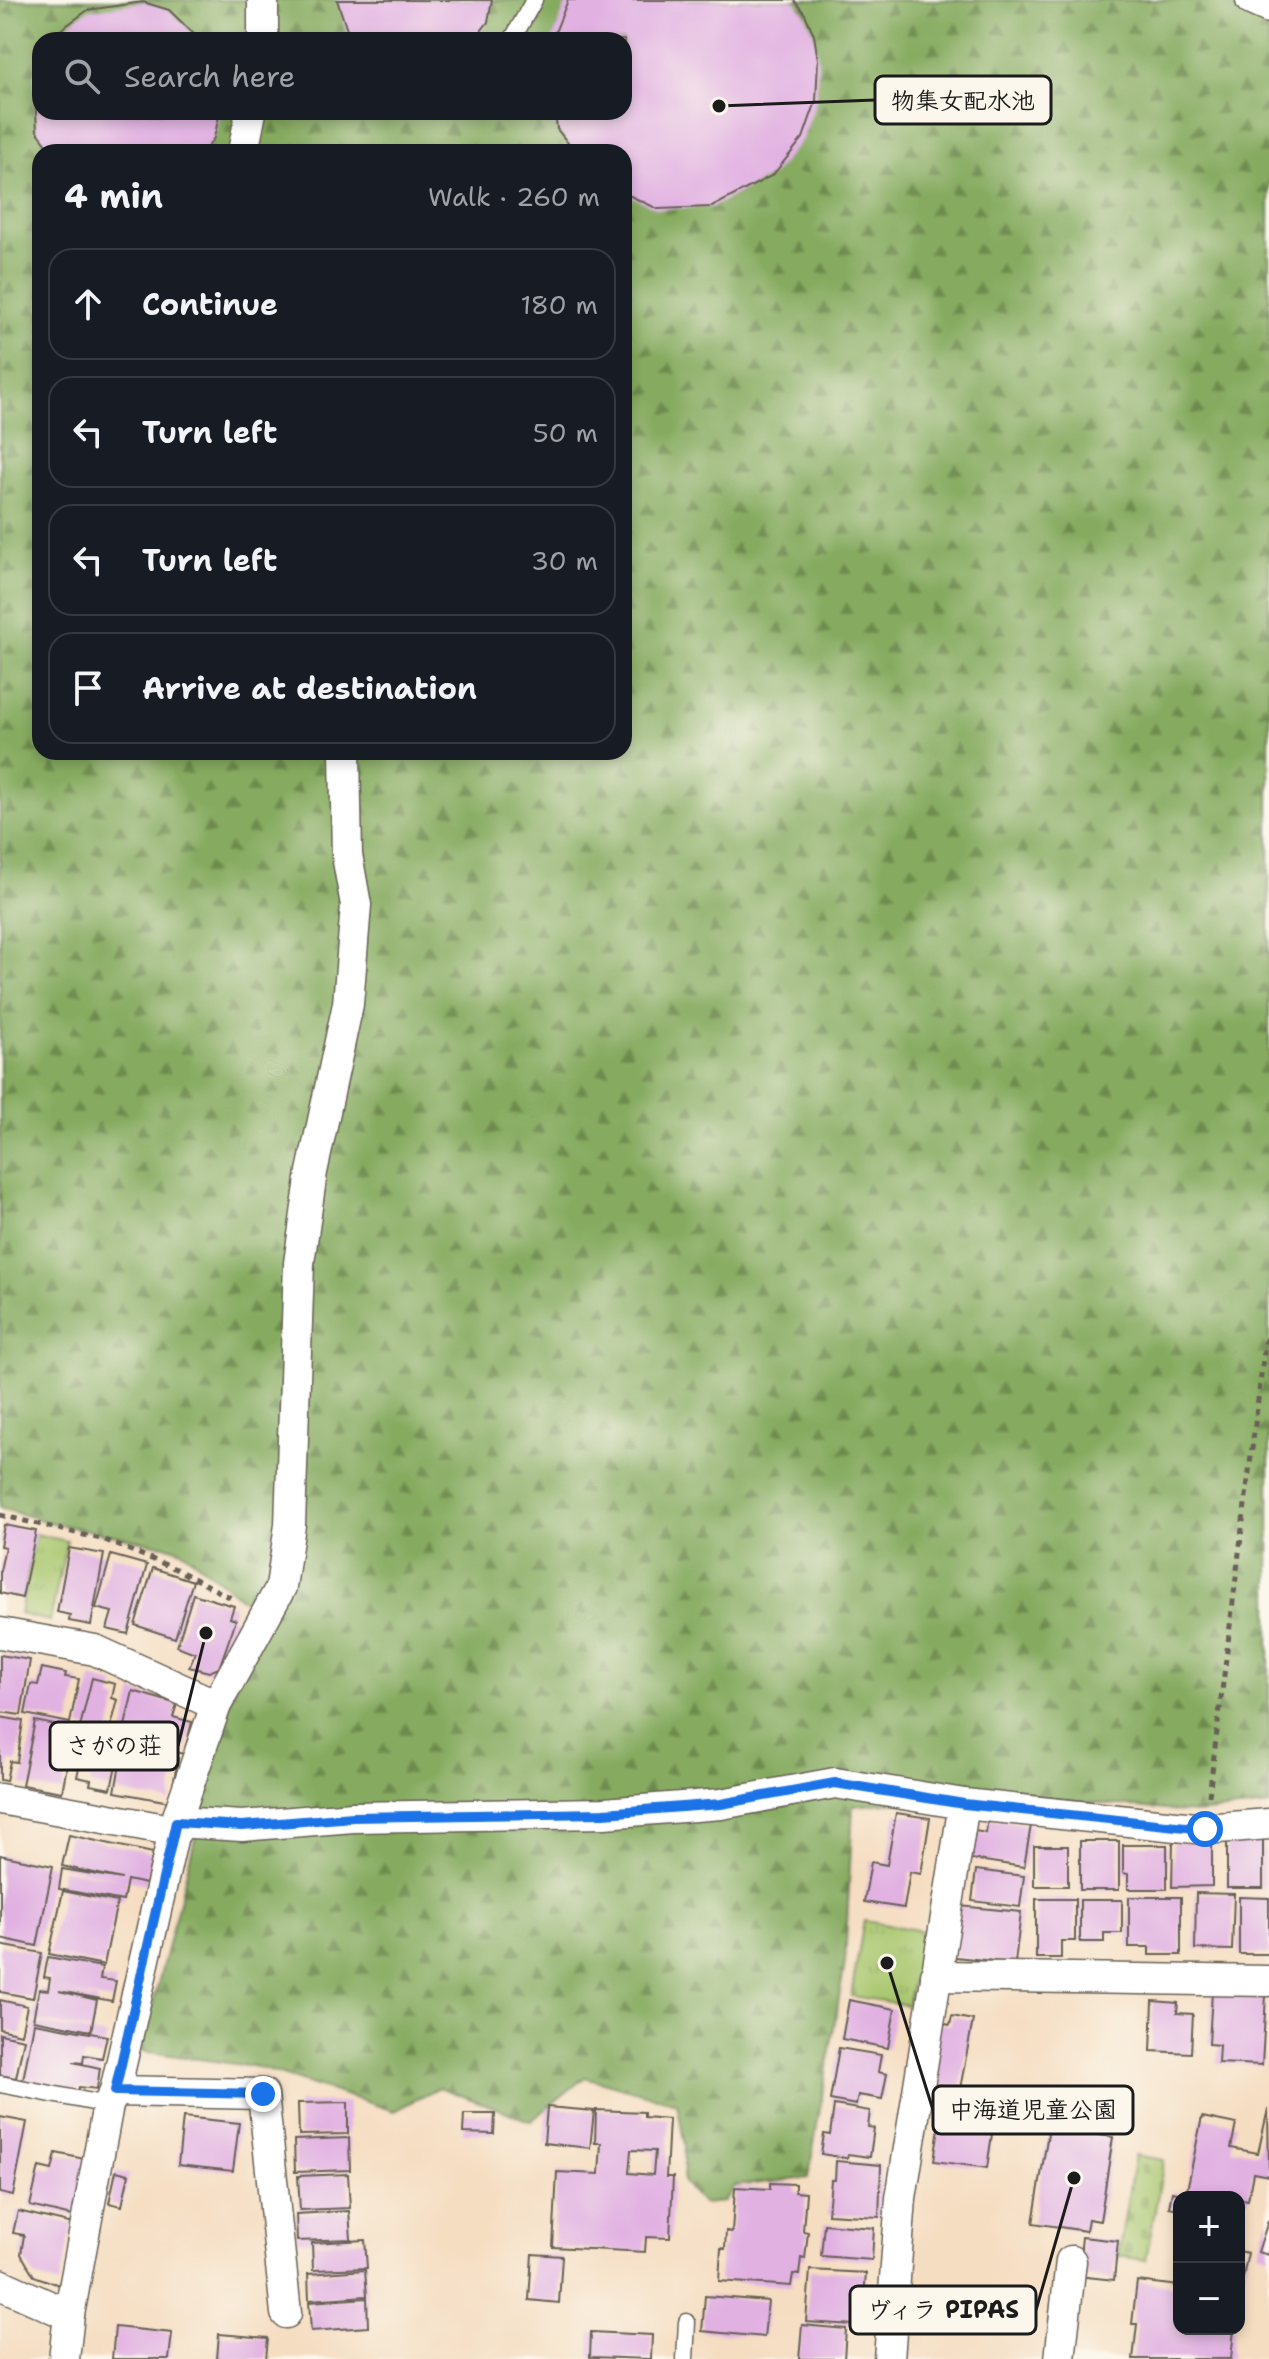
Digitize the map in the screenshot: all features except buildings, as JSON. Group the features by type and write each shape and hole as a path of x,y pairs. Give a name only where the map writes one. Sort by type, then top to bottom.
{"street":[{"path":"263,0 263,32"},
{"path":"1251,0 1269,8"},
{"path":"245,144 249,120"},
{"path":"64,2359 69,2315 111,2098 176,1827 216,1705 281,1587 290,1525 299,1263 312,1172 348,1004 356,905 347,855 345,760"},
{"path":"0,1633 95,1650 216,1705"},
{"path":"0,1799 176,1827 242,1826 353,1817 604,1813 721,1804 835,1783 964,1804 1205,1829 1269,1824"},
{"path":"889,2359 901,2198 964,1804"},
{"path":"936,1976 1269,1981"},
{"path":"111,2098 263,2094 286,2313"},
{"path":"1060,2359 1071,2261"},
{"path":"0,2284 69,2315"}],"lane":[{"path":"516,32 534,0"},
{"path":"0,2084 111,2098"},
{"path":"685,2359 687,2322"}],"path":[{"path":"1205,1829 1265,1343 1269,1334"},
{"path":"0,1515 105,1540 176,1569 264,1616"}],"green space":[{"path":"0,0 1269,0 1269,1806 1194,1813 1000,1793 853,1806 845,1963 808,2178 734,2186 724,2202 702,2204 683,2181 685,2146 677,2103 585,2077 531,2121 439,2087 394,2111 257,2067 141,2051 229,1705 261,1614 180,1549 48,1522 0,1508"},
{"path":"35,1534 67,1541 50,1621 20,1614"},
{"path":"864,1921 924,1931 907,2005 851,1996"},
{"path":"1135,2155 1164,2160 1146,2260 1118,2256"}],"place":[{"name":"物集女配水池","path":"719,106"},
{"name":"さがの荘","path":"206,1633"},
{"name":"中海道児童公園","path":"887,1963"},
{"name":"ヴィラ PIPAS","path":"1074,2178"}],"route":[{"path":"263,2094 115,2091 176,1822 242,1826 353,1817 604,1813 721,1804 835,1783 964,1804 1205,1829"}]}
